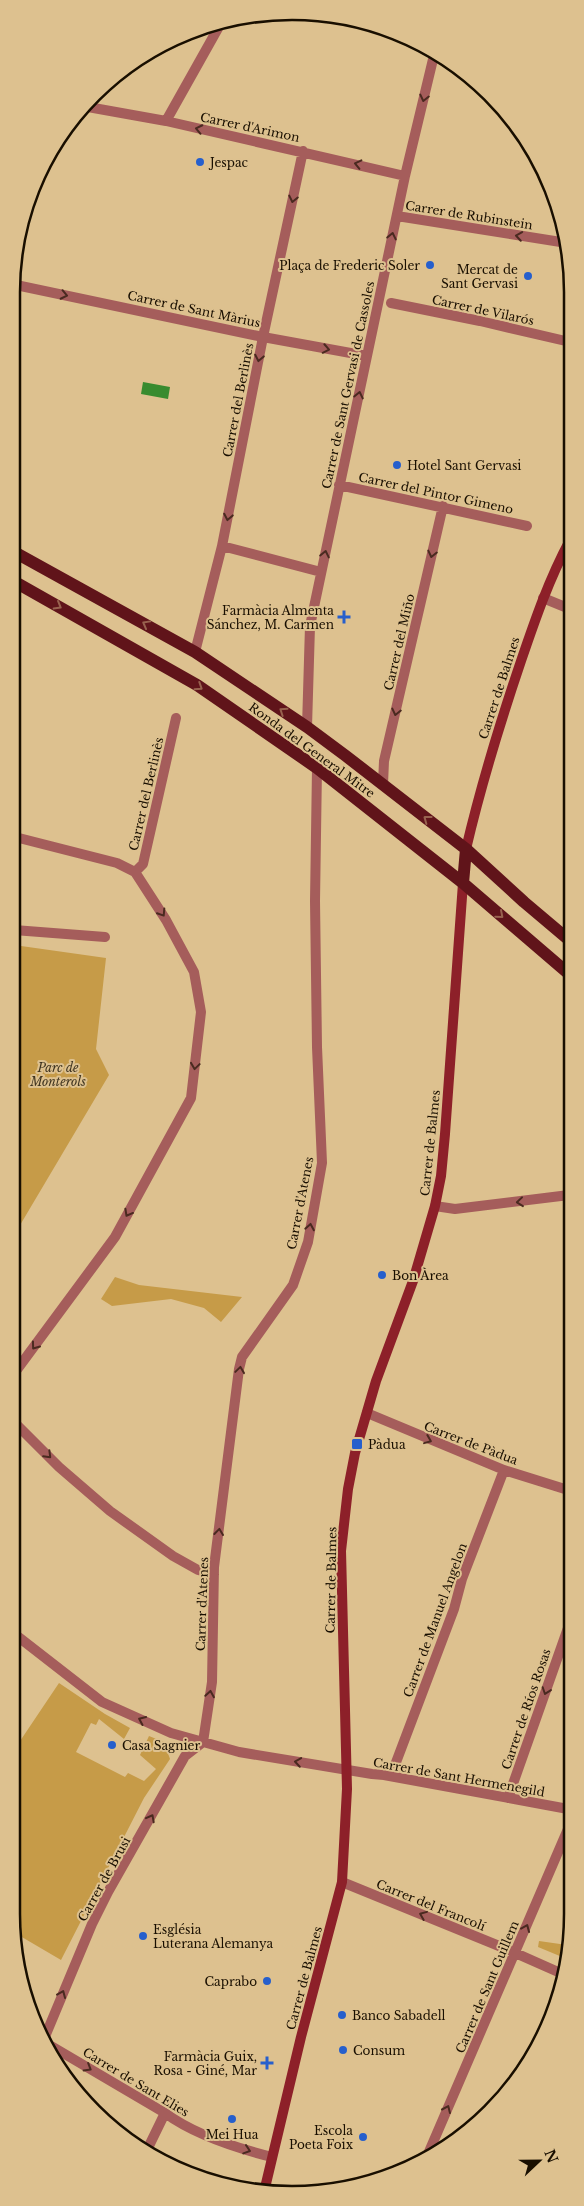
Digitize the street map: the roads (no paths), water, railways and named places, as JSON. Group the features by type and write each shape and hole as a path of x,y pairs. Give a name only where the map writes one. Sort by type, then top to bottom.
{"main road":[{"name":"Carrer de Balmes","path":"466,849 480,788 498,732 543,598 564,553"},
{"name":"Ronda del General Mitre","path":"20,556 195,652 307,727 466,849 564,936"},
{"name":"Ronda del General Mitre","path":"20,584 197,686 317,768 463,883 564,970"},
{"path":"463,883 466,849"},
{"name":"Carrer de Balmes","path":"266,2185 342,1882 347,1770 343,1683 341,1551 348,1489 355,1453 376,1381 413,1281 435,1206 444,1142 463,883"}],"street":[{"path":"166,121 217,31"},
{"name":"Carrer de Sant Gervasi de Cassoles","path":"307,727 308,634 405,176 433,59"},
{"name":"Carrer d'Arimon","path":"92,108 166,121 405,176"},
{"name":"Carrer del Berlinès","path":"195,652 222,546 263,337 303,151"},
{"name":"Carrer de Rubinstein","path":"397,216 560,243"},
{"name":"Carrer de Sant Màrius","path":"20,286 263,337 367,356"},
{"name":"Carrer de Vilarós","path":"391,303 564,341"},
{"name":"Carrer del Pintor Gimeno","path":"339,485 443,506 528,526"},
{"name":"Carrer del Miño","path":"383,784 384,761 443,506"},
{"path":"222,546 321,572"},
{"path":"543,598 564,607"},
{"name":"Carrer del Berlinès","path":"135,872 142,864 176,718"},
{"name":"Carrer d'Atenes","path":"203,1742 212,1682 214,1574 242,1357 293,1285 308,1242 322,1163 317,1047 315,901 317,768"},
{"path":"20,838 117,863 135,872 166,920 194,972 201,1012 191,1098 115,1237 20,1366"},
{"path":"20,930 105,937"},
{"path":"435,1206 454,1209 564,1196"},
{"name":"Carrer de Pàdua","path":"367,1413 504,1470 564,1489"},
{"path":"20,1428 59,1467 110,1511 173,1556 198,1570 214,1574"},
{"name":"Carrer de Manuel Angelon","path":"384,1774 395,1765 454,1609 462,1579 504,1470"},
{"name":"Carrer de Sant Hermenegild","path":"20,1638 102,1702 171,1733 239,1752 347,1770 384,1774 564,1808"},
{"name":"Carrer de Ríos Rosas","path":"508,1798 564,1639"},
{"name":"Carrer de Brusi","path":"47,2032 92,1924 108,1892 184,1756 203,1742"},
{"name":"Carrer de Sant Guillem","path":"430,2148 564,1838"},
{"name":"Carrer del Francolí","path":"342,1882 558,1972"},
{"name":"Carrer de Sant Elies","path":"55,2048 186,2126 247,2151 272,2157"},
{"path":"149,2145 165,2113"}],"place":[{"name":"Jespac","path":"200,162"},
{"name":"Plaça de Frederic Soler","path":"430,265"},
{"name":"Mercat de Sant Gervasi","path":"528,276"},
{"name":"Hotel Sant Gervasi","path":"397,465"},
{"name":"Farmàcia Almenta Sánchez, M. Carmen","path":"344,617"},
{"name":"Bon Àrea","path":"382,1275"},
{"name":"Pàdua","path":"357,1444"},
{"name":"Casa Sagnier","path":"112,1745"},
{"name":"Església Luterana Alemanya","path":"143,1936"},
{"name":"Caprabo","path":"267,1981"},
{"name":"Banco Sabadell","path":"342,2015"},
{"name":"Consum","path":"343,2050"},
{"name":"Farmàcia Guix, Rosa - Giné, Mar","path":"267,2063"},
{"name":"Mei Hua","path":"232,2119"},
{"name":"Escola Poeta Foix","path":"363,2137"}],"park label":[{"name":"Parc de Monterols","path":"58,1074"}]}
